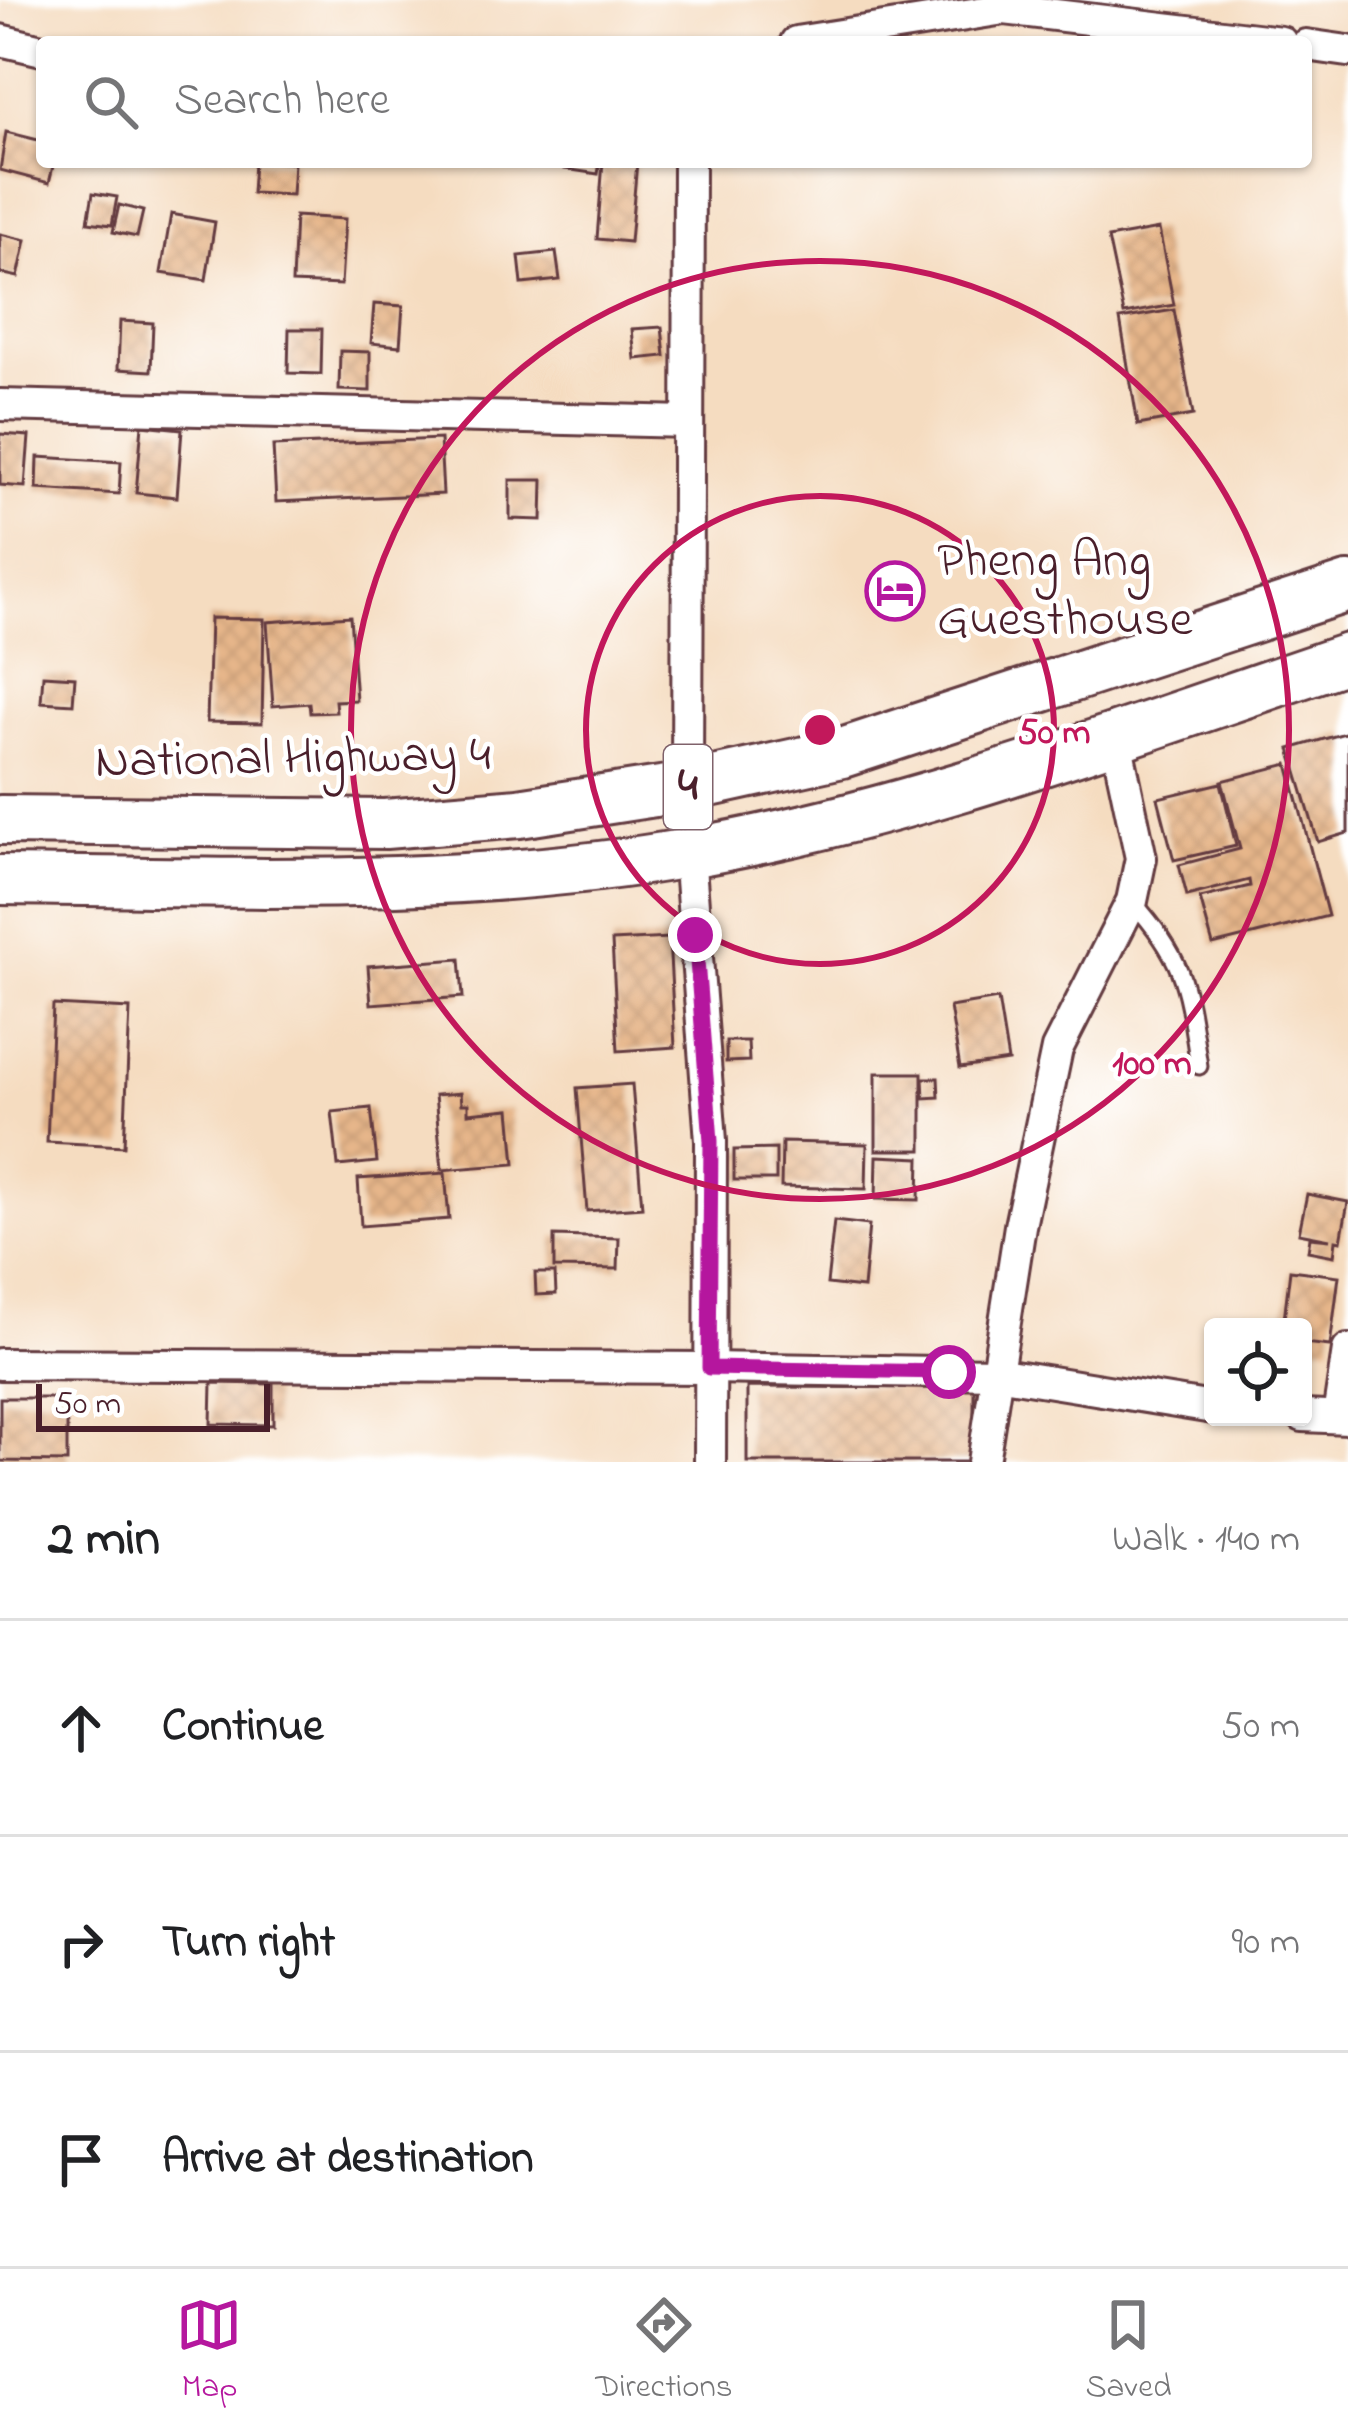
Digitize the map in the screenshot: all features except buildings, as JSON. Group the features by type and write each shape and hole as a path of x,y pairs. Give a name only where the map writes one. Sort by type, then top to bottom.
{"highway":[{"name":"National Highway 4","path":"0,820 385,824 519,813 687,787 842,753 1348,587"},
{"name":"4","path":"0,880 391,883 527,875 689,853 856,816 1348,658"}],"street":[{"path":"834,36 1004,9 1231,36"},
{"path":"0,40 36,49"},
{"path":"1312,46 1348,51"},
{"path":"687,787 689,168"},
{"path":"0,404 688,422"},
{"path":"983,1462 1020,1226 1057,1049 1132,901 1141,858 1115,736"},
{"path":"689,853 711,1141 710,1462"},
{"path":"1312,1416 1343,1417 1348,1350"},
{"path":"0,1364 997,1373 1204,1407"}],"lane":[{"path":"1132,901 1163,936 1186,981 1199,1066"}],"place":[{"name":"Pheng Ang Guesthouse","path":"895,591"}],"route":[{"path":"695,935 711,1141 709,1368 949,1372"}]}
